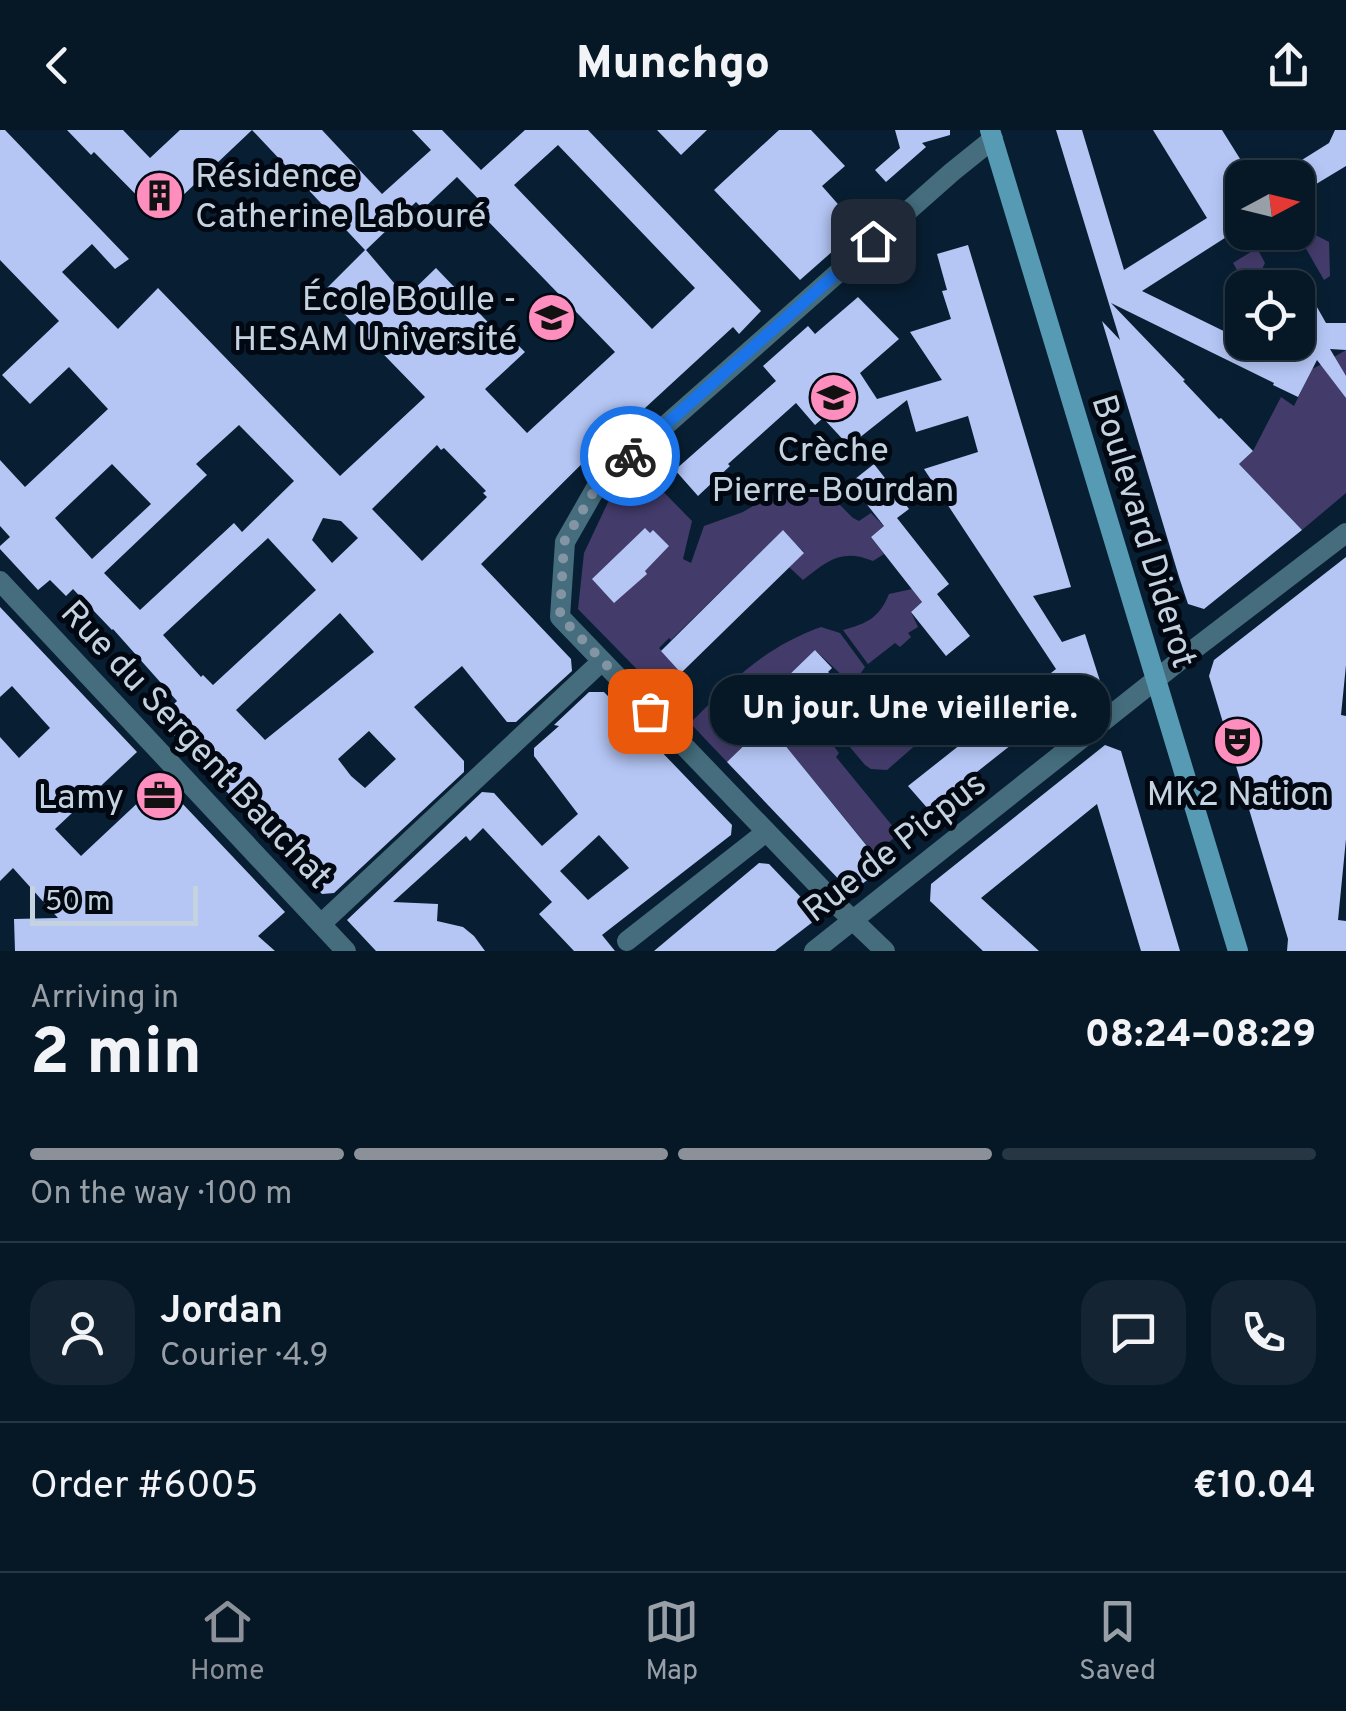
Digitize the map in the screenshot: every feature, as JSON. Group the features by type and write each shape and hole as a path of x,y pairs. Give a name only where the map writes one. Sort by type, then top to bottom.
{"main road":[{"name":"Boulevard Diderot","path":"992,134 1238,951"}],"street":[{"path":"885,951 560,616 564,542 597,486 992,134"},
{"name":"Rue de Picpus","path":"814,951 1346,532"},
{"name":"Rue du Sergent Bauchat","path":"0,581 346,951"},
{"path":"321,924 602,661"},
{"path":"627,942 766,832"}],"shaded area":[{"path":"1315,235 1329,242 1330,276 1324,280 1307,250 1315,250"},
{"path":"1258,250 1265,263 1262,270 1237,270 1233,263"},
{"path":"1346,350 1346,493 1302,530 1239,464 1253,451 1281,397 1294,406 1312,369 1322,364 1331,378 1342,370 1334,357"},
{"path":"642,470 692,521 683,559 691,563 704,526 743,512 790,484 811,491 828,505 836,501 859,521 871,513 884,526 871,537 884,554 873,561 852,556 835,558 803,580 789,567 804,552 782,531 659,648 690,680 669,702 578,609 584,553 610,498"},
{"path":"912,589 922,602 911,612 918,627 908,633 911,637 900,647 895,643 868,664 843,630 872,618 889,594"},
{"path":"821,627 840,633 865,667 854,683 869,677 896,708 921,690 950,710 949,716 887,770 871,769 812,702 841,679 848,681 815,650 771,719 727,762 690,723 765,656"},
{"path":"805,709 839,753 836,757 899,834 874,854 775,733"}],"building":[{"path":"0,130 5,130 129,259 115,269 92,244 62,272 118,329 158,288 340,476 425,397 323,292 365,250 252,130 322,130 382,194 431,150 412,130 442,130 481,170 525,130 588,130 761,311 739,334 733,327 632,420 629,417 481,564 571,659 572,671 516,722 507,722 462,666 414,707 464,761 464,772 334,893 322,894 159,719 177,701 113,629 73,589 66,596 50,580 38,590 0,549 10,537 0,526 0,460 25,487 108,409 69,367 30,404 2,375 59,321 0,260","holes":["558,145 695,288 652,329 514,185","457,177 489,210 483,216 615,352 527,433 485,389 525,352 510,337 506,341 436,268 406,297 366,250 416,202 423,209","239,425 294,481 242,532 234,523 140,610 104,573 207,475 196,464","437,445 486,491 483,493 487,497 422,561 372,509","112,464 151,504 92,559 55,518","323,518 341,521 358,538 332,563 312,540","268,538 316,590 213,685 163,635","340,613 374,652 265,740 236,710","369,731 396,759 365,788 338,759"]},
{"name":"Résidence Catherine Labouré","path":"67,130 123,130 150,158 180,130 252,130 159,218"},
{"path":"657,130 707,130 681,155"},
{"path":"779,130 811,130 845,166 822,186 859,228 800,280 714,190"},
{"path":"895,130 950,130 950,135 922,143 926,147 886,182 875,170 900,148"},
{"path":"1056,130 1082,130 1124,270 1207,218 1153,130 1222,130 1241,160 1225,160 1225,238 1142,291 1225,332 1225,359 1111,303 1253,451 1239,464 1302,530 1204,609 1188,604 1102,321 1120,340"},
{"path":"1335,130 1346,130 1346,166 1315,185 1315,160 1302,160 1329,143"},
{"path":"968,245 1071,587 1033,596 1062,642 1085,634 1100,681 1095,697 1082,708 1074,695 929,810 908,786 1056,669 924,469 978,452 968,416 916,432 907,400 849,446 823,418 815,425 796,403 698,496 675,470 776,381 763,366 808,326 815,334 858,297 899,339 860,373 877,399 942,380 910,332 951,319 937,254"},
{"path":"1315,304 1326,323 1346,323 1346,350 1330,349 1346,376 1346,398 1317,360 1298,397 1227,360 1315,360"},
{"path":"874,464 909,509 897,518 949,584 937,594 970,636 946,656 911,612 922,602 871,537 884,526 850,483"},
{"path":"645,528 650,533 653,530 669,546 645,571 647,574 614,603 592,579"},
{"path":"783,530 804,553 681,673 661,651"},
{"path":"1346,557 1346,665 1341,715 1346,716 1346,839 1338,920 1346,921 1346,951 1287,951 1288,939 1209,676 1214,660"},
{"path":"0,607 137,752 55,829 81,856 161,781 285,912 258,936 275,951 15,951 14,919 58,918 13,868 0,881 0,737 19,758 50,728 12,686 0,697"},
{"path":"815,650 832,668 828,672 833,676 779,728 757,706"},
{"path":"589,692 604,692 732,825 731,835 602,935 615,951 574,951 539,914 552,902 483,828 470,841 466,836 393,902 438,904 437,921 463,927 485,951 376,951 347,920 482,792 494,793 542,846 578,814 534,756 534,748 559,726 554,725","holes":["599,835 629,868 588,900 560,871"]},
{"path":"767,723 884,867 857,888 847,888 727,762"},
{"path":"1105,745 1121,751 1180,951 1141,951 1097,804 981,898 1039,951 983,951 930,901 931,884"},
{"path":"759,863 769,864 814,911 814,921 775,951 654,951"}],"way so far":[{"path":"630,456 597,486 564,542 560,616 650,711"}],"place":[{"name":"Résidence Catherine Labouré","path":"160,195"},
{"name":"École Boulle - HESAM Université","path":"552,318"},
{"name":"Crèche Pierre-Bourdan","path":"833,397"},
{"name":"Un jour. Une vieillerie.","path":"650,711"},
{"name":"MK2 Nation","path":"1238,741"},
{"name":"Lamy","path":"159,796"}],"route":[{"path":"630,456 873,241"}]}
